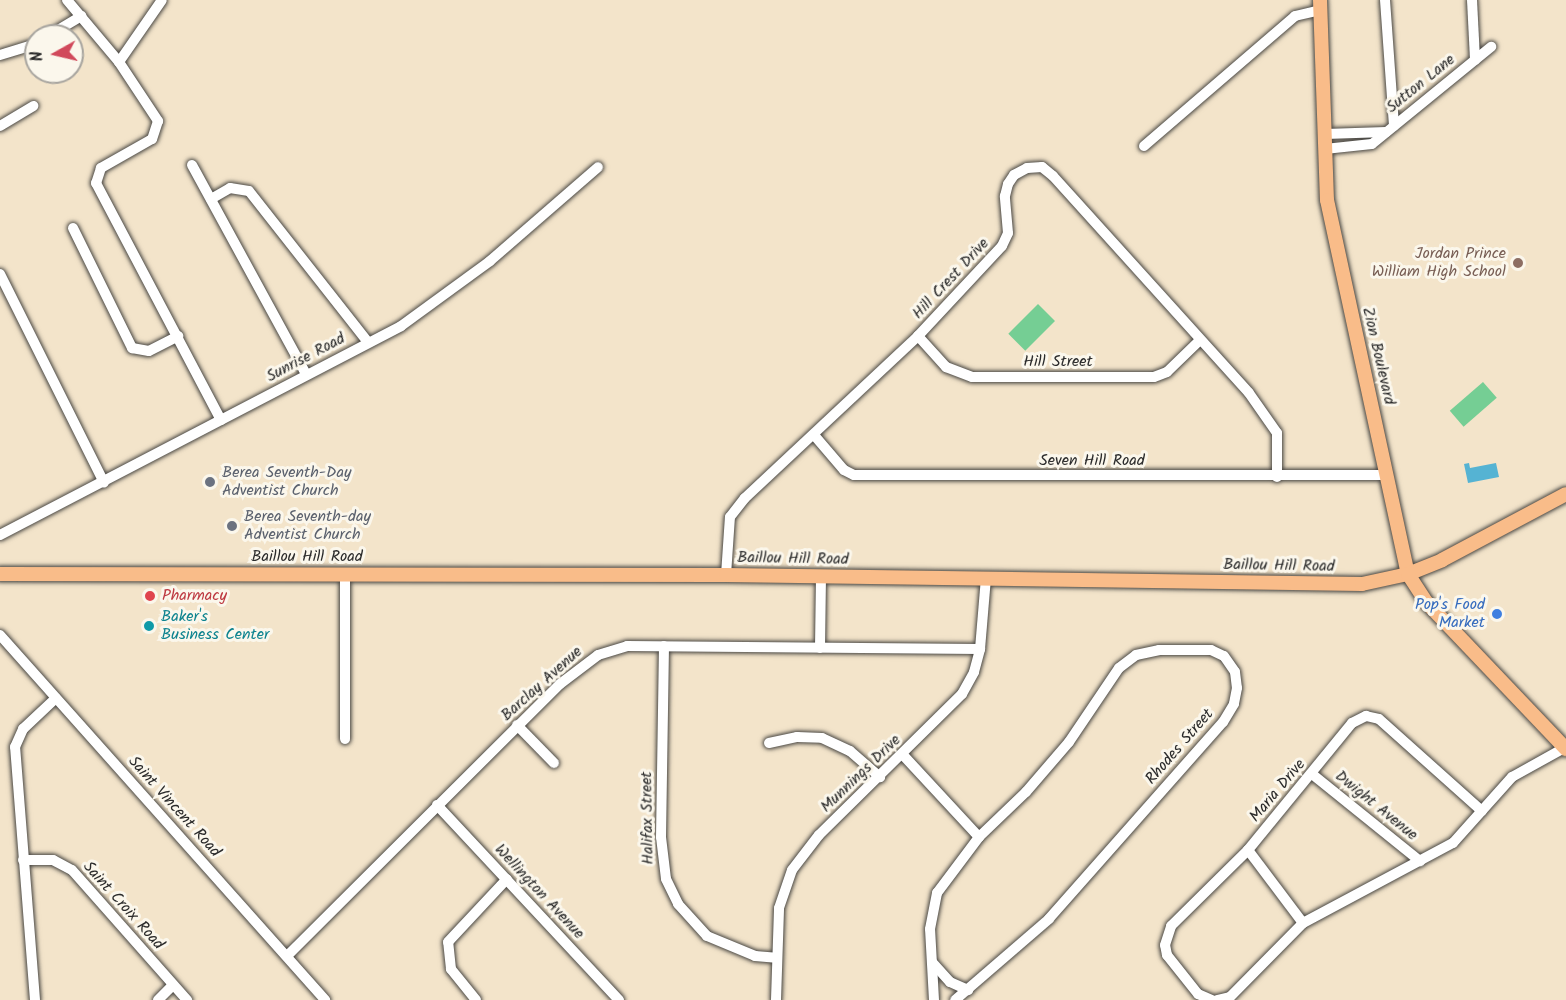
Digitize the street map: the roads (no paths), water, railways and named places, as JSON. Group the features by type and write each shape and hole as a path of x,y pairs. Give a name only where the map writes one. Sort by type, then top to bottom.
{"main road":[{"name":"Zion Boulevard","path":"1320,5 1325,149 1333,229 1408,574"},
{"name":"Baillou Hill Road","path":"0,574 726,575 1353,584 1408,574 1566,494"},
{"path":"1408,574 1427,603 1566,748"}],"street":[{"path":"67,0 119,62 156,116 158,131 142,148 101,168 96,183 221,420"},
{"path":"119,62 162,0"},
{"path":"1385,0 1390,129"},
{"name":"Sutton Lane","path":"1472,0 1475,60"},
{"path":"1144,146 1295,16 1320,5"},
{"path":"68,24 81,16"},
{"name":"Sutton Lane","path":"1325,149 1364,147 1390,129 1491,47"},
{"path":"0,55 24,48"},
{"path":"0,126 33,106"},
{"name":"Sutton Lane","path":"1325,134 1390,129"},
{"path":"192,165 306,374"},
{"name":"Hill Crest Drive","path":"726,575 730,517 745,498 918,336 1002,246 1008,233 1005,196 1014,175 1042,166 1272,422 1277,433 1276,477"},
{"name":"Sunrise Road","path":"0,535 104,483 306,374 401,326 490,261 598,167"},
{"path":"211,199 230,188 249,191 368,342"},
{"path":"73,228 132,348 149,351 178,336"},
{"path":"0,274 104,483"},
{"name":"Hill Street","path":"918,336 946,367 972,377 1154,376 1167,372 1200,340"},
{"name":"Seven Hill Road","path":"814,435 844,470 854,475 1276,477 1387,475"},
{"path":"345,574 345,739"},
{"path":"820,576 820,648"},
{"name":"Munnings Drive","path":"776,1000 779,908 792,870 813,842 956,702 974,672 980,649 986,578"},
{"name":"Saint Vincent Road","path":"0,635 325,1000"},
{"name":"Barclay Avenue","path":"286,956 517,725 570,675 598,655 627,646 980,649"},
{"name":"Halifax Street","path":"664,646 661,837 666,879 678,904 707,936 755,956 776,958"},
{"name":"Rhodes Street","path":"933,1000 930,929 937,892 979,837 1034,782 1069,742 1119,668 1131,657 1152,651 1198,649 1219,652 1228,660 1237,688 1234,704 1223,722 1049,919 955,1000"},
{"path":"34,1000 15,747 23,729 56,698"},
{"name":"Maria Drive","path":"1212,1000 1198,994 1167,956 1165,945 1171,926 1248,850 1352,723 1365,716 1378,719 1482,811"},
{"path":"517,725 554,763"},
{"path":"769,743 797,737 822,738 850,751 880,777"},
{"path":"1217,1000 1230,997 1303,923 1453,843 1512,777 1566,748"},
{"path":"903,755 979,837"},
{"name":"Dwight Avenue","path":"1312,774 1420,861"},
{"name":"Wellington Avenue","path":"437,805 619,1000"},
{"path":"1248,850 1303,923"},
{"name":"Saint Croix Road","path":"23,860 53,860 72,870 187,1000"},
{"path":"476,1000 451,969 448,942 507,879"},
{"path":"932,962 950,982 969,990"},
{"path":"158,1000 173,985"}],"water":[{"path":"1469,463 1470,468 1496,463 1499,477 1468,483 1464,464"}],"place":[{"name":"Jordan Prince William High School","path":"1518,263"},
{"name":"Berea Seventh-Day Adventist Church","path":"210,482"},
{"name":"Berea Seventh-day Adventist Church","path":"232,526"},
{"name":"Pharmacy","path":"150,596"},
{"name":"Pop's Food Market","path":"1497,614"},
{"name":"Baker's Business Center","path":"149,626"}]}
